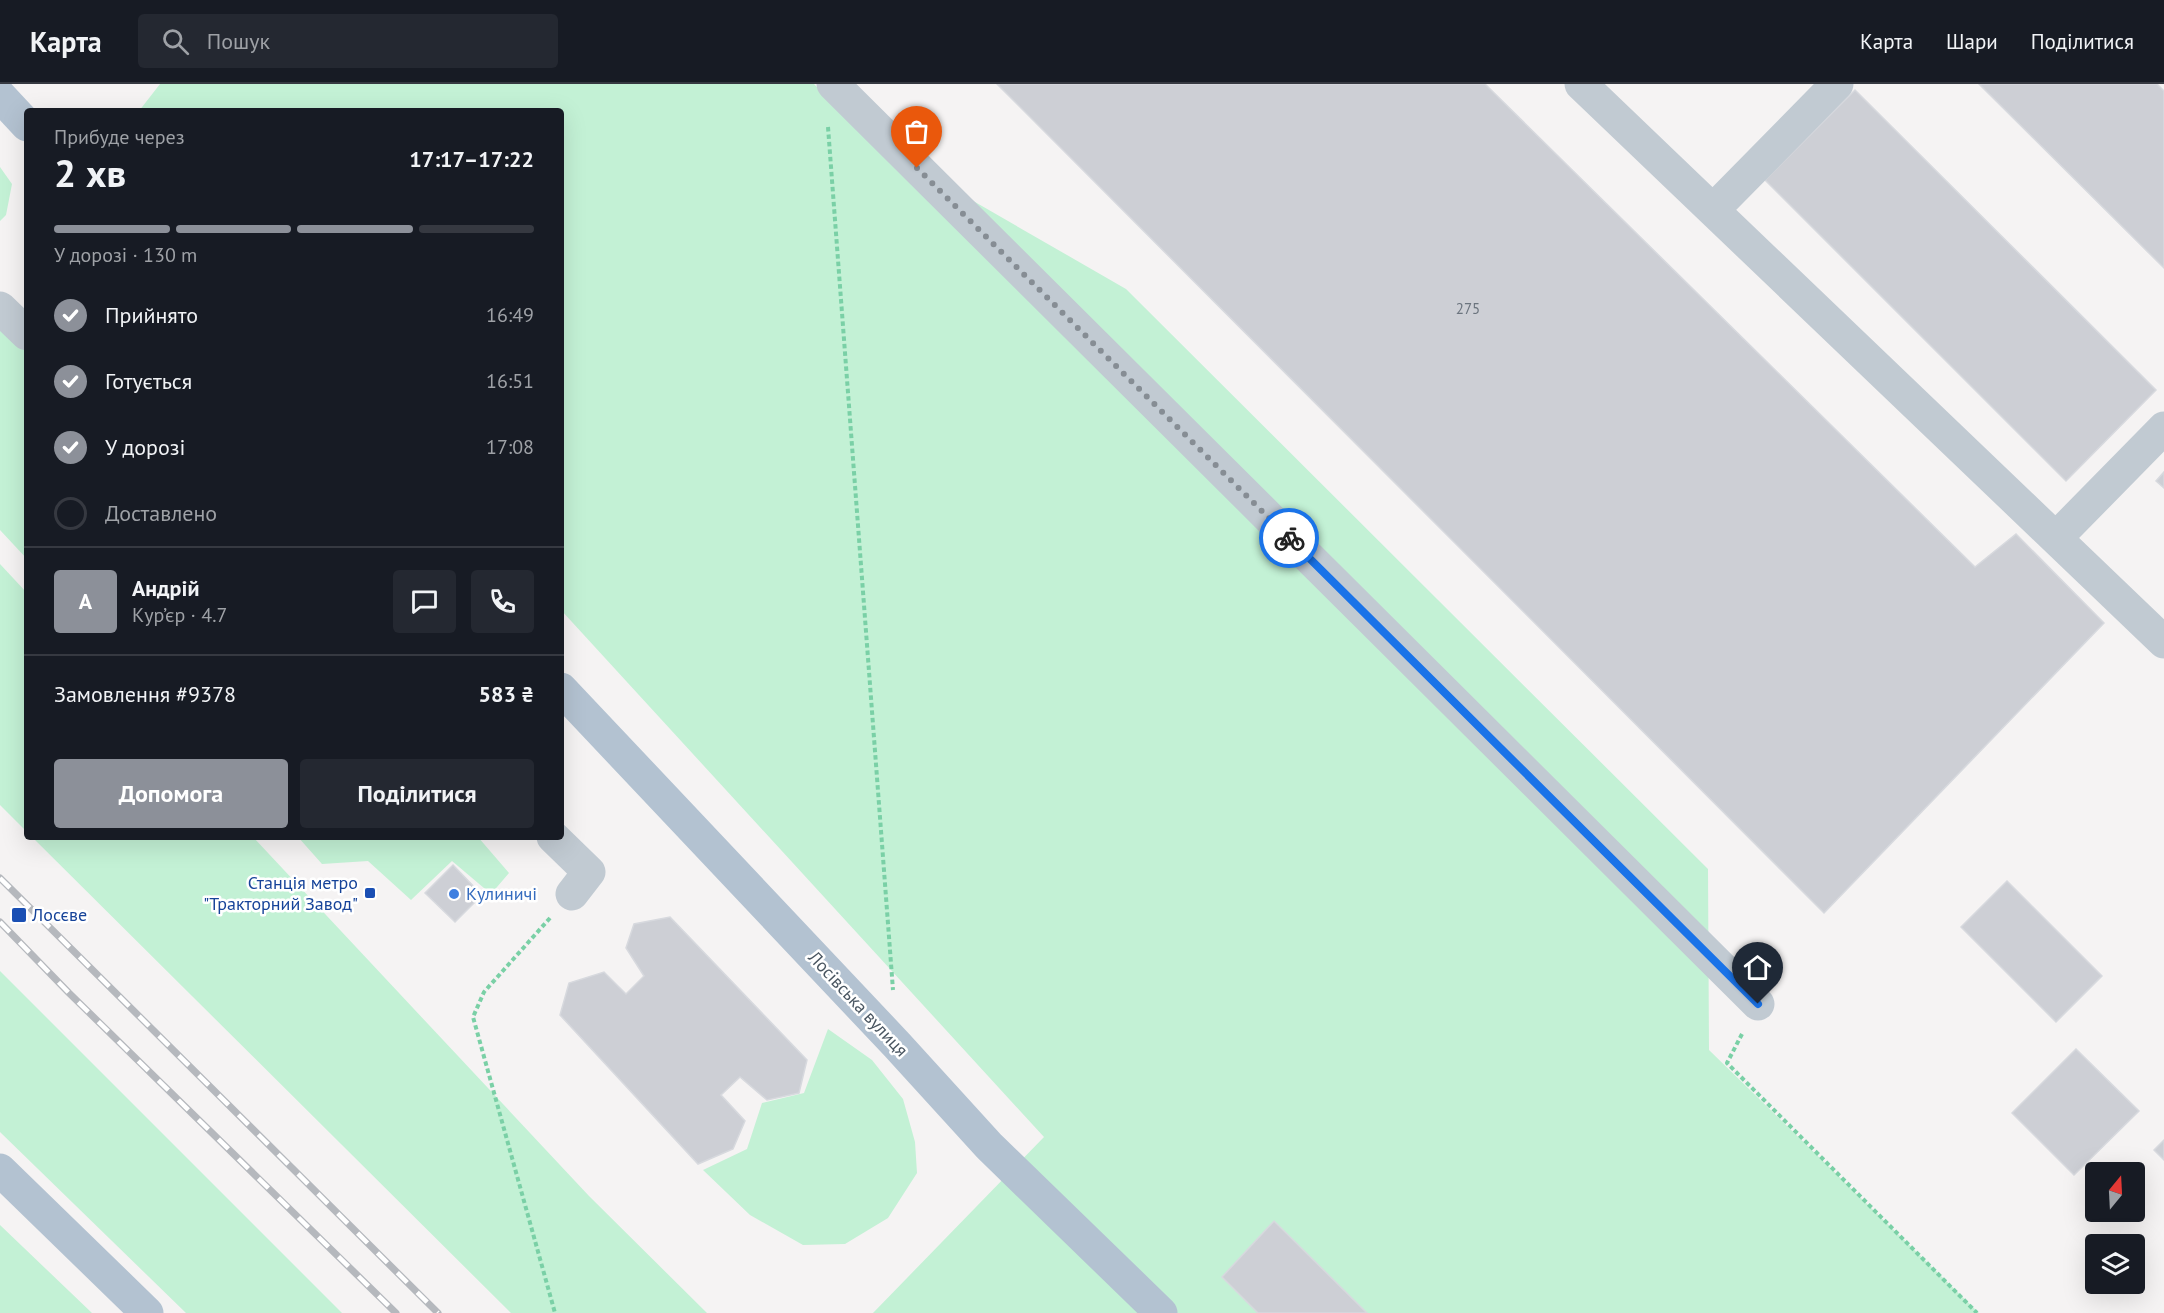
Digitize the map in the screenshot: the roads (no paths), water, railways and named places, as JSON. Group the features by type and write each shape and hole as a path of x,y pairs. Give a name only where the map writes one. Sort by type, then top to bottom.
{"main road":[{"path":"0,96 24,121"},
{"name":"Лосівська вулиця","path":"564,692 897,1045 989,1146 1161,1313"},
{"path":"0,1170 147,1313"}],"street":[{"path":"833,84 1758,1004"},
{"path":"1581,84 2164,642"},
{"path":"1713,210 1837,84"},
{"path":"0,308 24,331"},
{"path":"2056,538 2164,428"},
{"path":"556,840 589,872 572,894"}],"railway":[{"path":"0,878 438,1313"},
{"path":"0,922 69,993 396,1313"}],"place":[{"name":"Станція метро \"Тракторний Завод\"","path":"370,893"},
{"name":"Кулиничі","path":"454,894"},
{"name":"Лосєве","path":"19,915"}]}
